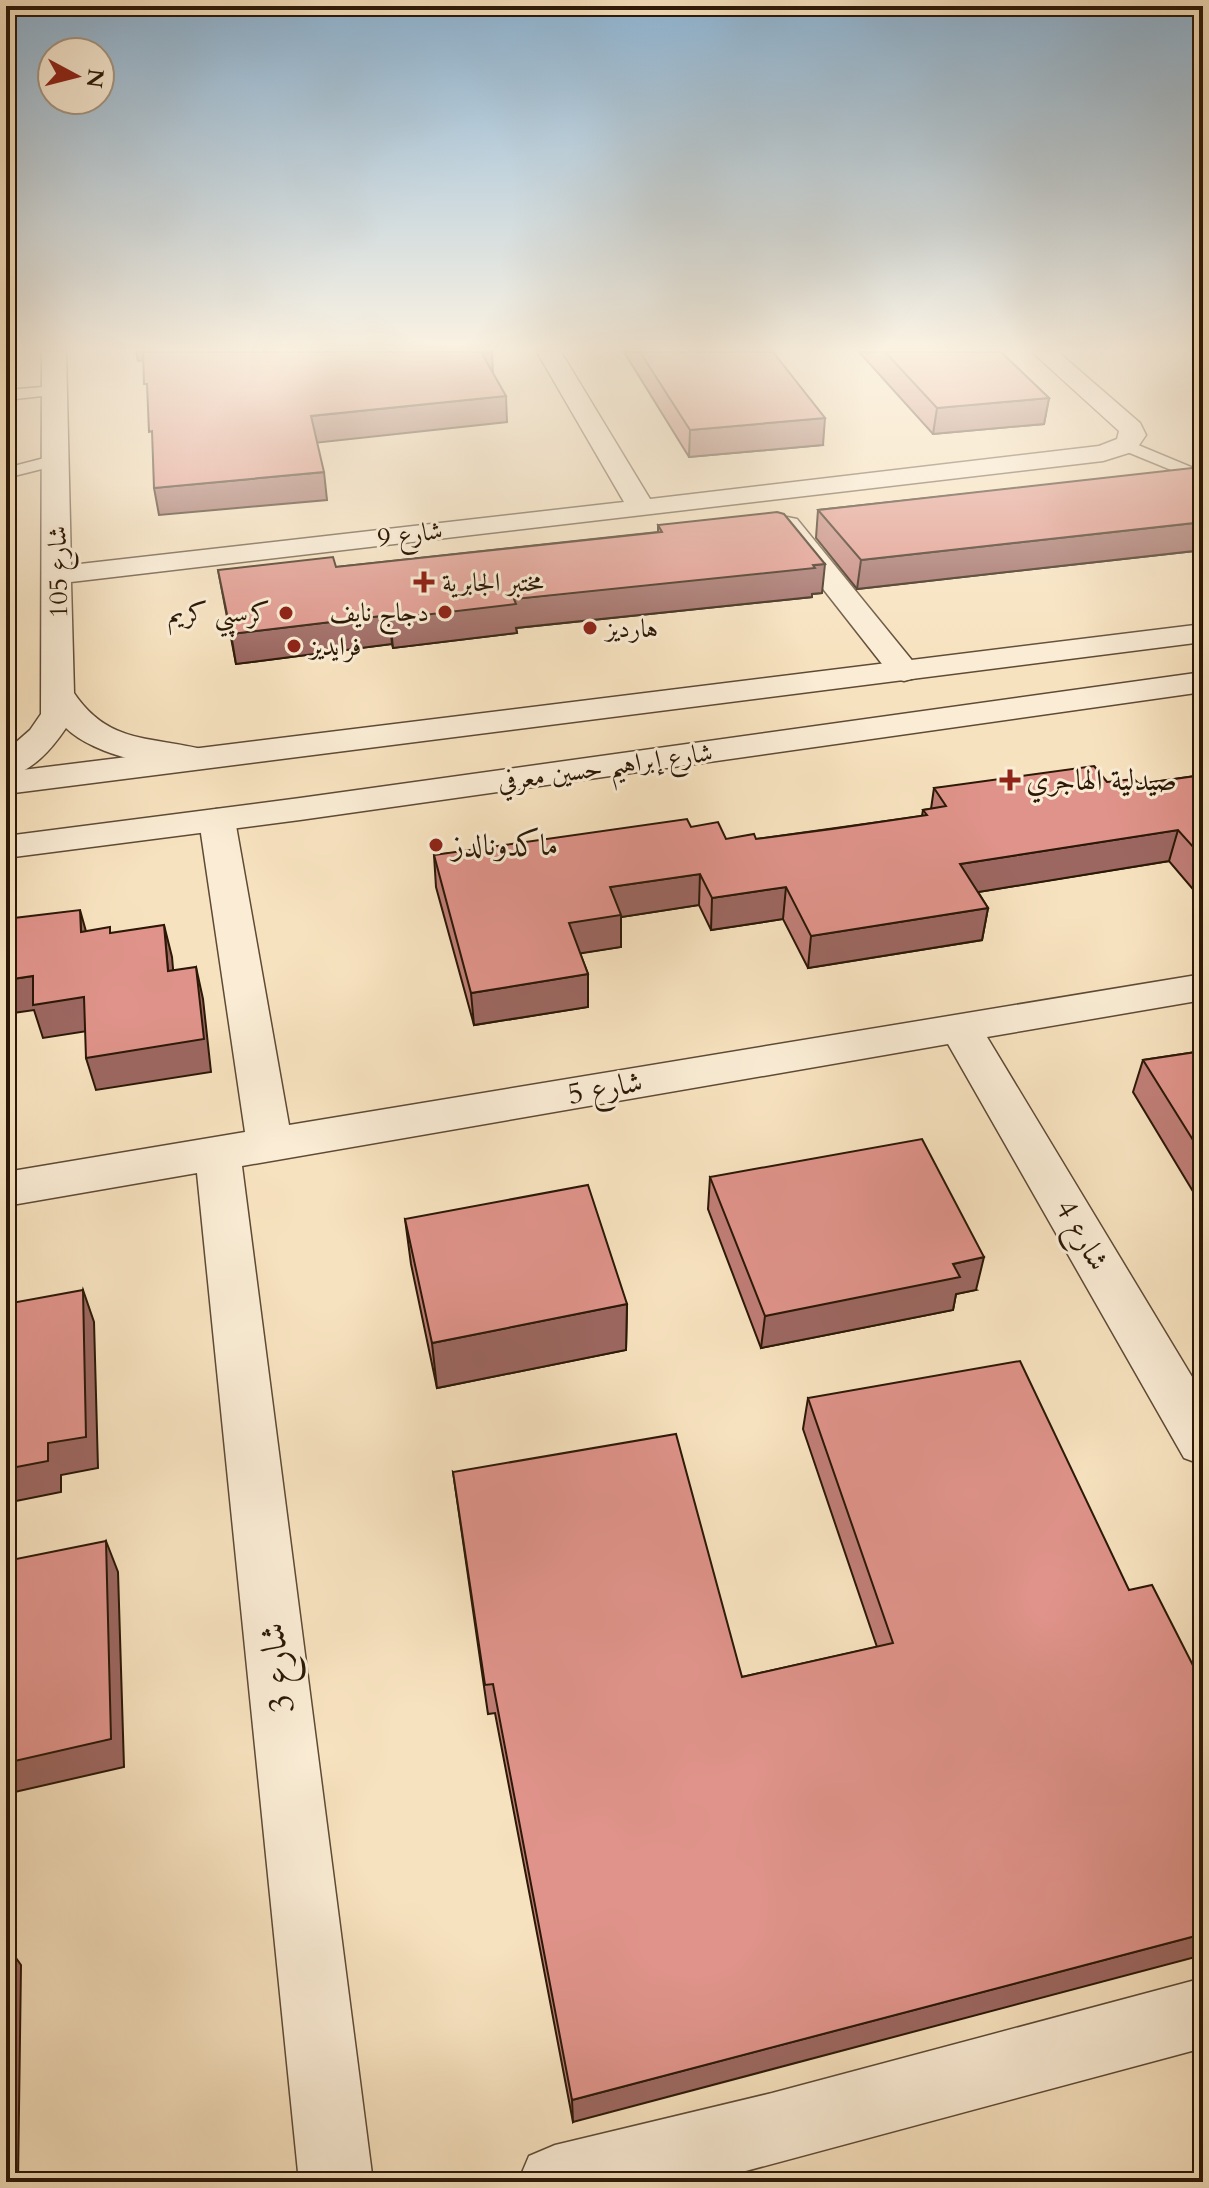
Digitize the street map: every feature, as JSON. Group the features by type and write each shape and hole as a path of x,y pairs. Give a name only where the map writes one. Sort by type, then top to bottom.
{"street":[{"name":"شارع 105","path":"6,767 26,754 46,734 58,714 56,454"},
{"path":"610,454 641,507"},
{"name":"شارع 9","path":"58,575 1094,454"},
{"path":"763,495 904,671"},
{"name":"شارع إبراهيم حسين معرفي","path":"6,783 193,757 1203,633"},
{"path":"1091,699 1203,660"},
{"name":"شارع إبراهيم حسين معرفي","path":"6,847 1203,682"},
{"path":"59,695 69,714 88,731 117,744 152,753 193,757"},
{"name":"شارع 3","path":"217,820 336,2182"},
{"name":"شارع 5","path":"6,1189 1203,987"},
{"name":"شارع 4","path":"960,1028 1203,1442"},
{"path":"555,2182 772,2129 1203,2013"}],"lane":[{"path":"1147,454 1203,478"},
{"path":"6,473 56,472"},
{"path":"6,483 56,472"}],"building":[{"path":"153,454 320,454 324,472 154,488"},
{"path":"1201,467 1203,522 861,560 818,510"},
{"path":"777,512 784,514 825,564 813,565 815,568 514,599 516,604 390,619 389,615 231,634 218,570 333,557 336,567 662,532 658,525"},
{"path":"1094,766 1107,782 1134,779 1139,784 1203,775 1203,858 1178,830 960,864 988,908 811,936 786,887 712,898 700,874 610,887 621,915 569,923 588,974 471,993 434,855 687,819 691,827 718,822 726,839 754,834 756,839 832,829 927,815 923,810 946,806 934,788"},
{"path":"80,910 81,932 110,927 110,933 164,925 168,971 196,967 204,1039 86,1058 84,997 33,1005 33,976 6,980 6,919"},
{"path":"1203,1051 1203,1156 1143,1060"},
{"path":"922,1139 984,1257 953,1264 960,1277 765,1316 710,1177"},
{"path":"588,1185 627,1304 432,1343 405,1219"},
{"path":"83,1290 86,1437 48,1443 48,1461 6,1469 6,1304"},
{"path":"1020,1361 1129,1590 1152,1585 1203,1685 1203,1934 572,2100 493,1684 485,1685 453,1472 676,1434 742,1677 893,1643 808,1398"},
{"path":"106,1541 111,1739 6,1763 6,1561"}],"place":[{"name":"مختبر الجابرية","path":"424,582"},
{"name":"دجاج نايف","path":"445,612"},
{"name":"كرسپي كريم","path":"286,613"},
{"name":"هارديز","path":"590,628"},
{"name":"فرايديز","path":"294,646"},
{"name":"صيدلية الهاجري","path":"1010,780"},
{"name":"ماكدونالدز","path":"436,845"}]}
